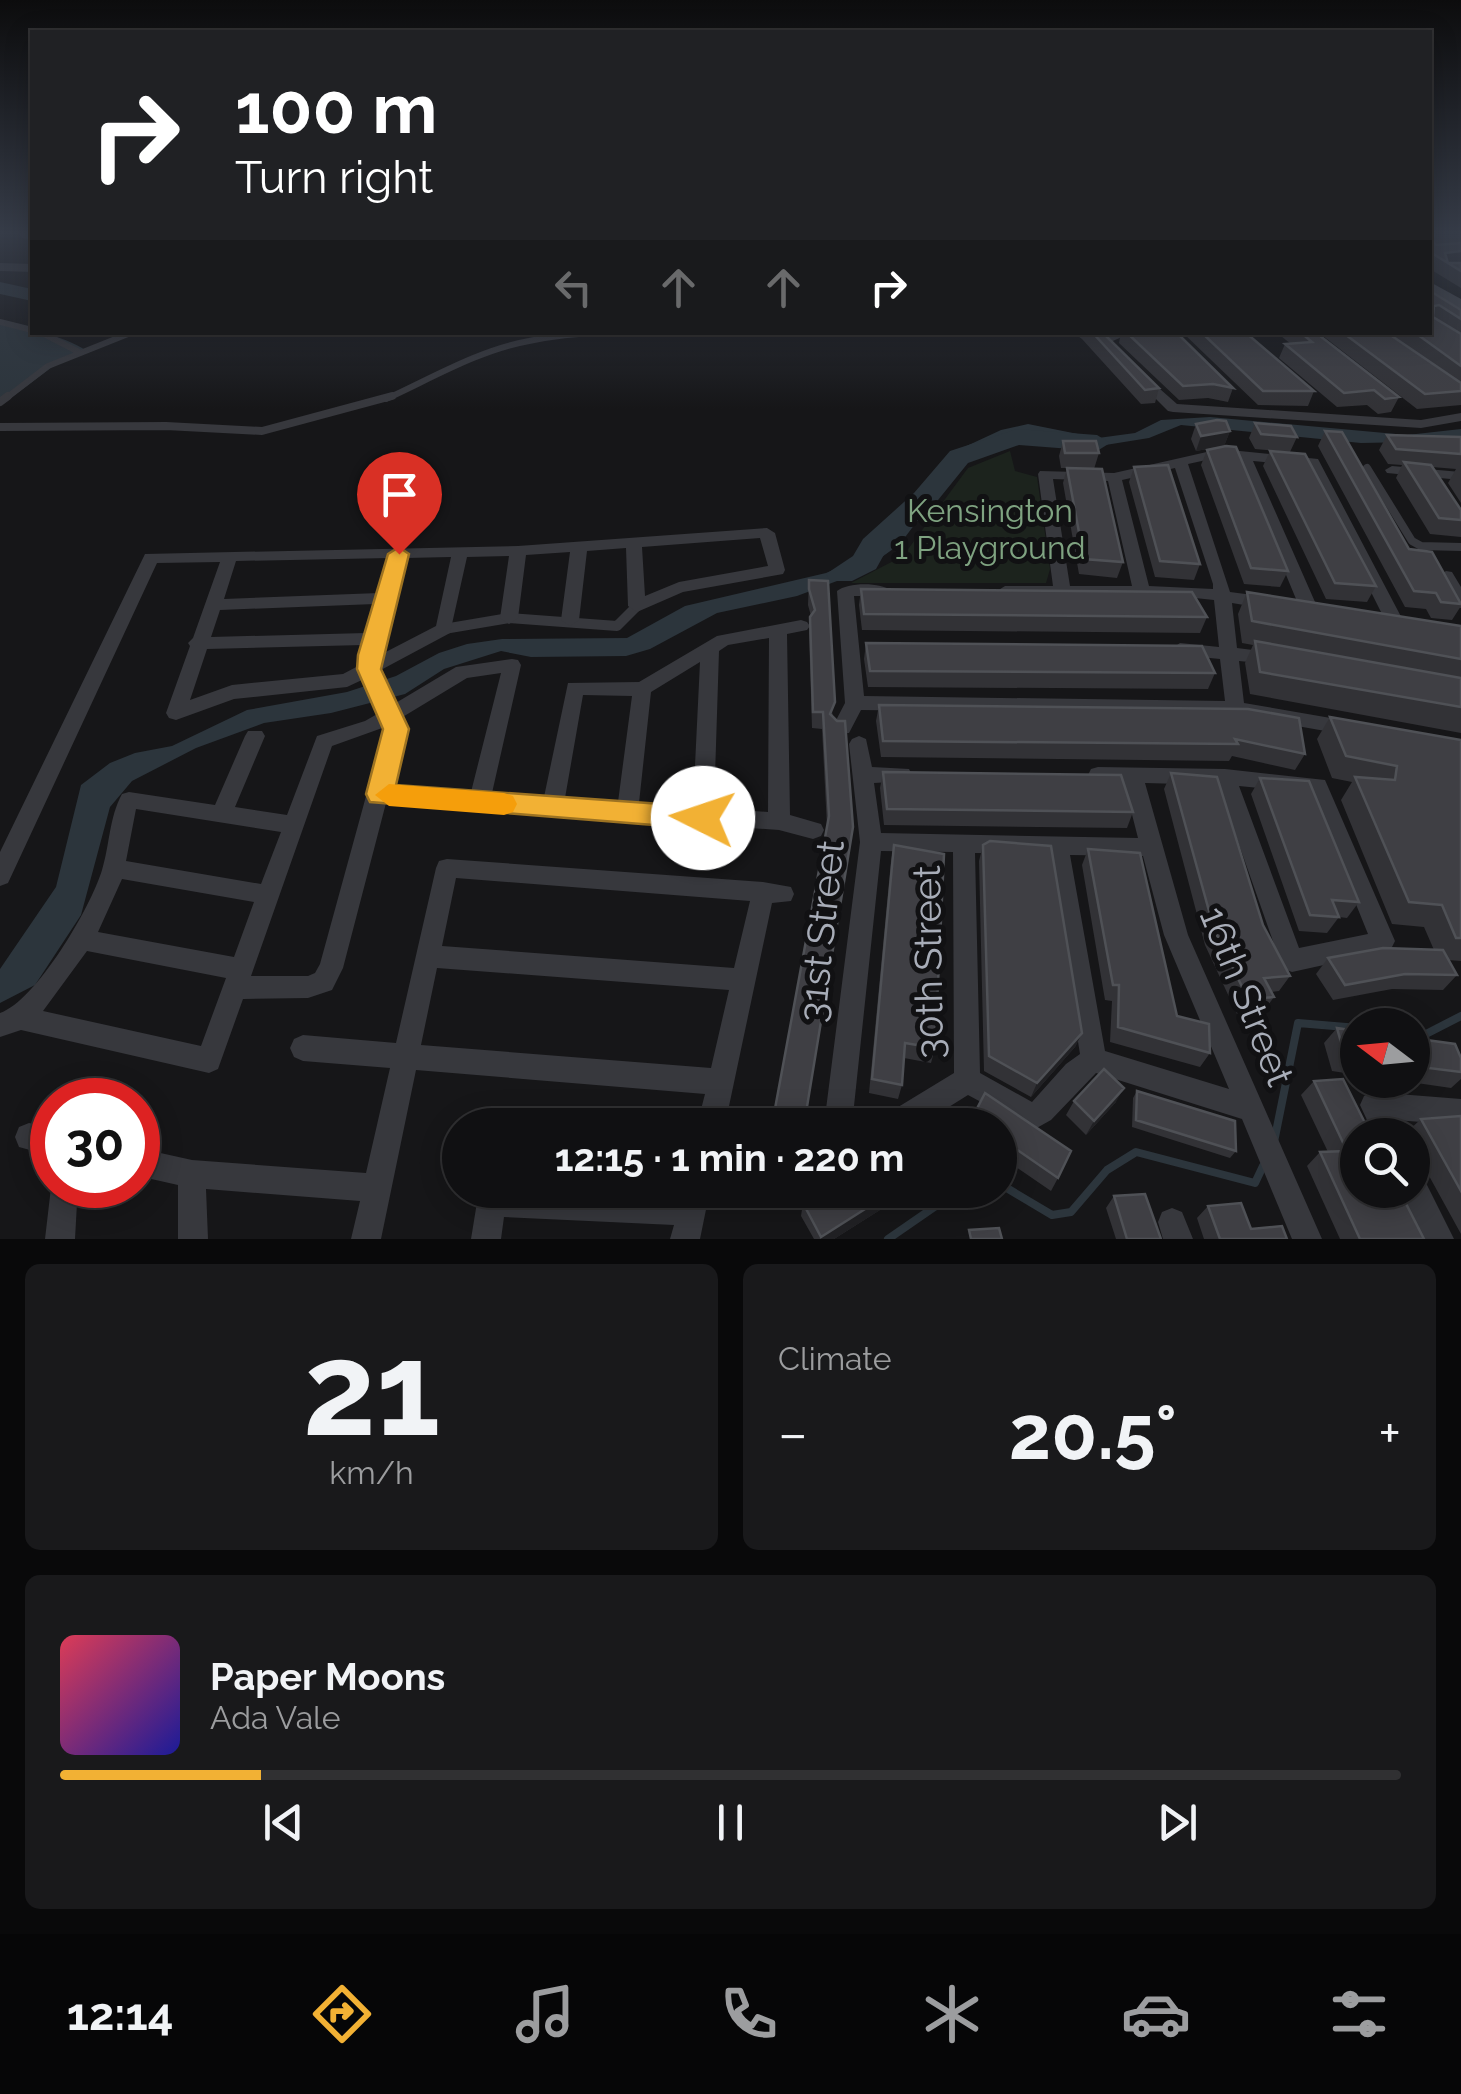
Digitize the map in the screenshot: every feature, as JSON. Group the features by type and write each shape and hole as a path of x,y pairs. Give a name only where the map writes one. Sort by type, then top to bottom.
{"main road":[{"path":"1432,297 1461,315"}],"street":[{"path":"1100,336 1119,354"},
{"path":"1132,367 1173,408 1420,424 1461,418"},
{"path":"1238,399 1252,413"},
{"path":"1391,401 1420,424"},
{"path":"1322,406 1336,418"},
{"path":"1062,591 1045,474 1114,477 1220,453 1313,462 1397,626"},
{"path":"983,591 1222,596 1319,612 1244,456"},
{"path":"1181,464 1222,596 1235,708"},
{"path":"1392,470 1461,476"},
{"path":"1430,474 1440,489"},
{"path":"1114,477 1142,592"},
{"path":"0,876 50,762 114,645 152,558 518,551 767,533 776,570 679,587 636,606 634,545"},
{"path":"570,620 578,548"},
{"path":"509,618 518,551"},
{"path":"229,558 176,713 232,692 333,684 372,676 444,629 460,553"},
{"path":"82,939 238,979 308,988 323,982 332,968 396,729 372,676 372,638 399,554"},
{"path":"1446,576 1461,602"},
{"path":"904,591 845,591 860,645 855,704 1235,708 1367,732"},
{"path":"213,606 384,598"},
{"path":"553,808 575,688 642,690 723,640 801,626"},
{"path":"778,631 779,821"},
{"path":"197,643 372,638"},
{"path":"703,818 710,648"},
{"path":"1155,648 1227,650 1286,660"},
{"path":"10,1021 209,1060 324,741 463,672 512,665 479,802"},
{"path":"627,812 642,690"},
{"name":"31st Street","path":"840,1108 872,842 863,774 851,736 855,704"},
{"path":"222,814 255,736"},
{"path":"863,774 921,774"},
{"path":"1074,775 1225,776 1318,786 1384,941 1292,960 1225,776"},
{"name":"16th Street","path":"1132,775 1176,936 1307,1239"},
{"path":"380,794 779,821 812,830"},
{"path":"10,1021 82,939 114,868 120,820 129,800 294,825"},
{"path":"872,842 1154,847"},
{"name":"30th Street","path":"964,844 967,1080"},
{"path":"1057,845 1094,1060"},
{"path":"114,868 268,896"},
{"path":"366,1239 447,868 773,893 743,980 715,1108"},
{"path":"428,956 743,980"},
{"path":"303,1048 720,1082"},
{"path":"923,1108 967,1080 1033,1117 1043,1111 1073,1070 1094,1060 1252,1117"},
{"path":"1380,1118 1373,1105 1461,1112"},
{"path":"160,1167 192,1174 376,1188"},
{"path":"192,1174 192,1239"},
{"path":"60,1239 62,1208"},
{"path":"486,1239 490,1208"},
{"path":"625,1208 691,1214"},
{"path":"1424,1208 1440,1239"}],"lane":[{"path":"0,322 30,330"},
{"path":"46,335 80,352"},
{"path":"0,402 40,371 125,335"},
{"path":"0,427 166,426 262,431 372,405 486,353 526,341 567,335"},
{"path":"1367,468 1412,541 1421,546 1461,546"},
{"path":"444,629 509,618 617,626 636,606"}],"green space":[{"name":"Kensington 1 Playground","path":"1010,451 1015,471 1037,477 1050,569 1046,583 851,583 903,556 968,468"}],"shaded area":[{"path":"0,320 30,329 30,335 52,335 87,351 52,367 0,406"},
{"path":"1210,417 1407,435 1461,429 1461,441 1361,443 1181,425 1149,438 1093,447 1033,435 1015,437 968,453 900,544 861,572 797,596 717,613 650,649 626,656 531,657 501,651 444,669 405,694 331,713 264,723 196,748 132,781 110,807 81,915 35,985 0,1003 0,969 56,887 81,785 110,763 135,753 172,746 247,710 347,692 396,676 439,653 467,644 502,639 627,638 685,606 826,573 852,562 893,533 958,450 1001,430 1028,424 1098,438 1135,433 1161,420"}],"building":[{"path":"1432,293 1461,310 1461,319 1439,305 1434,306 1433,317 1461,334 1461,366 1418,335 1432,335"},
{"path":"1095,335 1105,335 1159,388 1145,390"},
{"path":"1129,335 1179,335 1233,388 1213,384 1183,386"},
{"path":"1204,335 1249,335 1314,391 1263,391"},
{"path":"1304,335 1319,335 1399,397 1385,399 1374,390 1344,393 1285,344 1312,342"},
{"path":"1346,335 1390,335 1461,383 1461,391 1425,394"},
{"path":"1226,421 1230,431 1201,436 1196,424"},
{"path":"1255,423 1291,426 1297,437 1261,434"},
{"path":"1325,431 1342,432 1409,549 1432,552 1461,604 1441,602 1436,593 1414,591"},
{"path":"1387,435 1461,437 1461,454 1396,449"},
{"path":"1063,441 1096,441 1099,453 1065,453"},
{"path":"1236,447 1288,571 1251,568 1207,450"},
{"path":"1270,451 1305,454 1376,586 1335,583"},
{"path":"1404,462 1431,465 1461,510 1461,520 1439,518"},
{"path":"1168,465 1200,564 1160,561 1134,467"},
{"path":"1067,468 1102,469 1123,562 1084,559"},
{"path":"809,580 828,581 835,702 830,714 837,721 845,721 853,827 807,1108 775,1108 829,816 823,712 813,712 810,617 815,610"},
{"path":"861,589 1192,592 1207,617 864,614"},
{"path":"1247,592 1461,626 1461,659 1252,621"},
{"path":"1255,641 1461,678 1461,707 1260,672"},
{"path":"866,643 1202,646 1215,673 870,671"},
{"path":"879,705 1248,709 1299,718 1305,754 1235,739 1238,744 883,741"},
{"path":"1330,717 1461,740 1461,938 1456,938 1442,905 1409,902 1355,777 1395,780 1397,766 1346,756"},
{"path":"883,772 1121,775 1133,812 887,809"},
{"path":"1171,773 1217,777 1263,925 1290,976 1264,978 1274,997 1248,999 1214,929"},
{"path":"1260,778 1309,781 1359,902 1332,900 1339,917 1310,915"},
{"path":"990,841 1051,846 1082,1033 1037,1083 989,1056 983,845"},
{"path":"894,845 944,854 935,1048 905,1043 902,1085 872,1079"},
{"path":"1088,849 1140,853 1177,1016 1209,1024 1210,1053 1118,1027 1119,985 1113,985"},
{"path":"1383,948 1443,950 1457,975 1405,974 1345,985 1328,958"},
{"path":"1430,1041 1455,1044 1461,1072 1430,1068"},
{"path":"1104,1069 1124,1088 1094,1121 1074,1101"},
{"path":"1340,1079 1340,1098 1352,1098 1362,1118 1340,1118 1340,1136 1314,1081"},
{"path":"1137,1091 1235,1121 1236,1151 1136,1120"},
{"path":"985,1093 1007,1108 977,1108"},
{"path":"1017,1115 1071,1151 1058,1178 1017,1150"},
{"path":"1461,1116 1461,1191 1430,1135 1430,1118"},
{"path":"1340,1151 1340,1196 1320,1152"},
{"path":"1145,1194 1161,1239 1127,1239 1114,1196"},
{"path":"1241,1203 1251,1229 1282,1226 1287,1239 1220,1239 1208,1206"},
{"path":"806,1208 867,1208 821,1237"},
{"path":"1346,1208 1408,1208 1424,1239 1360,1239"},
{"path":"999,1228 1002,1239 971,1239 969,1230"}],"waterway":[{"path":"22,293 30,295"},
{"path":"841,574 865,562 874,546 924,499 959,457 1017,437 1097,443"},
{"path":"1430,1032 1461,1016"},
{"path":"1274,1142 1298,1023 1340,1026"},
{"path":"1017,1194 1052,1215 1071,1212 1107,1170 1136,1152 1255,1183 1263,1166"},
{"path":"888,1239 933,1208"}],"slow traffic":[{"path":"389,795 504,804"}],"route":[{"path":"399,554 370,655 369,669 396,729 380,794 703,818"}]}
